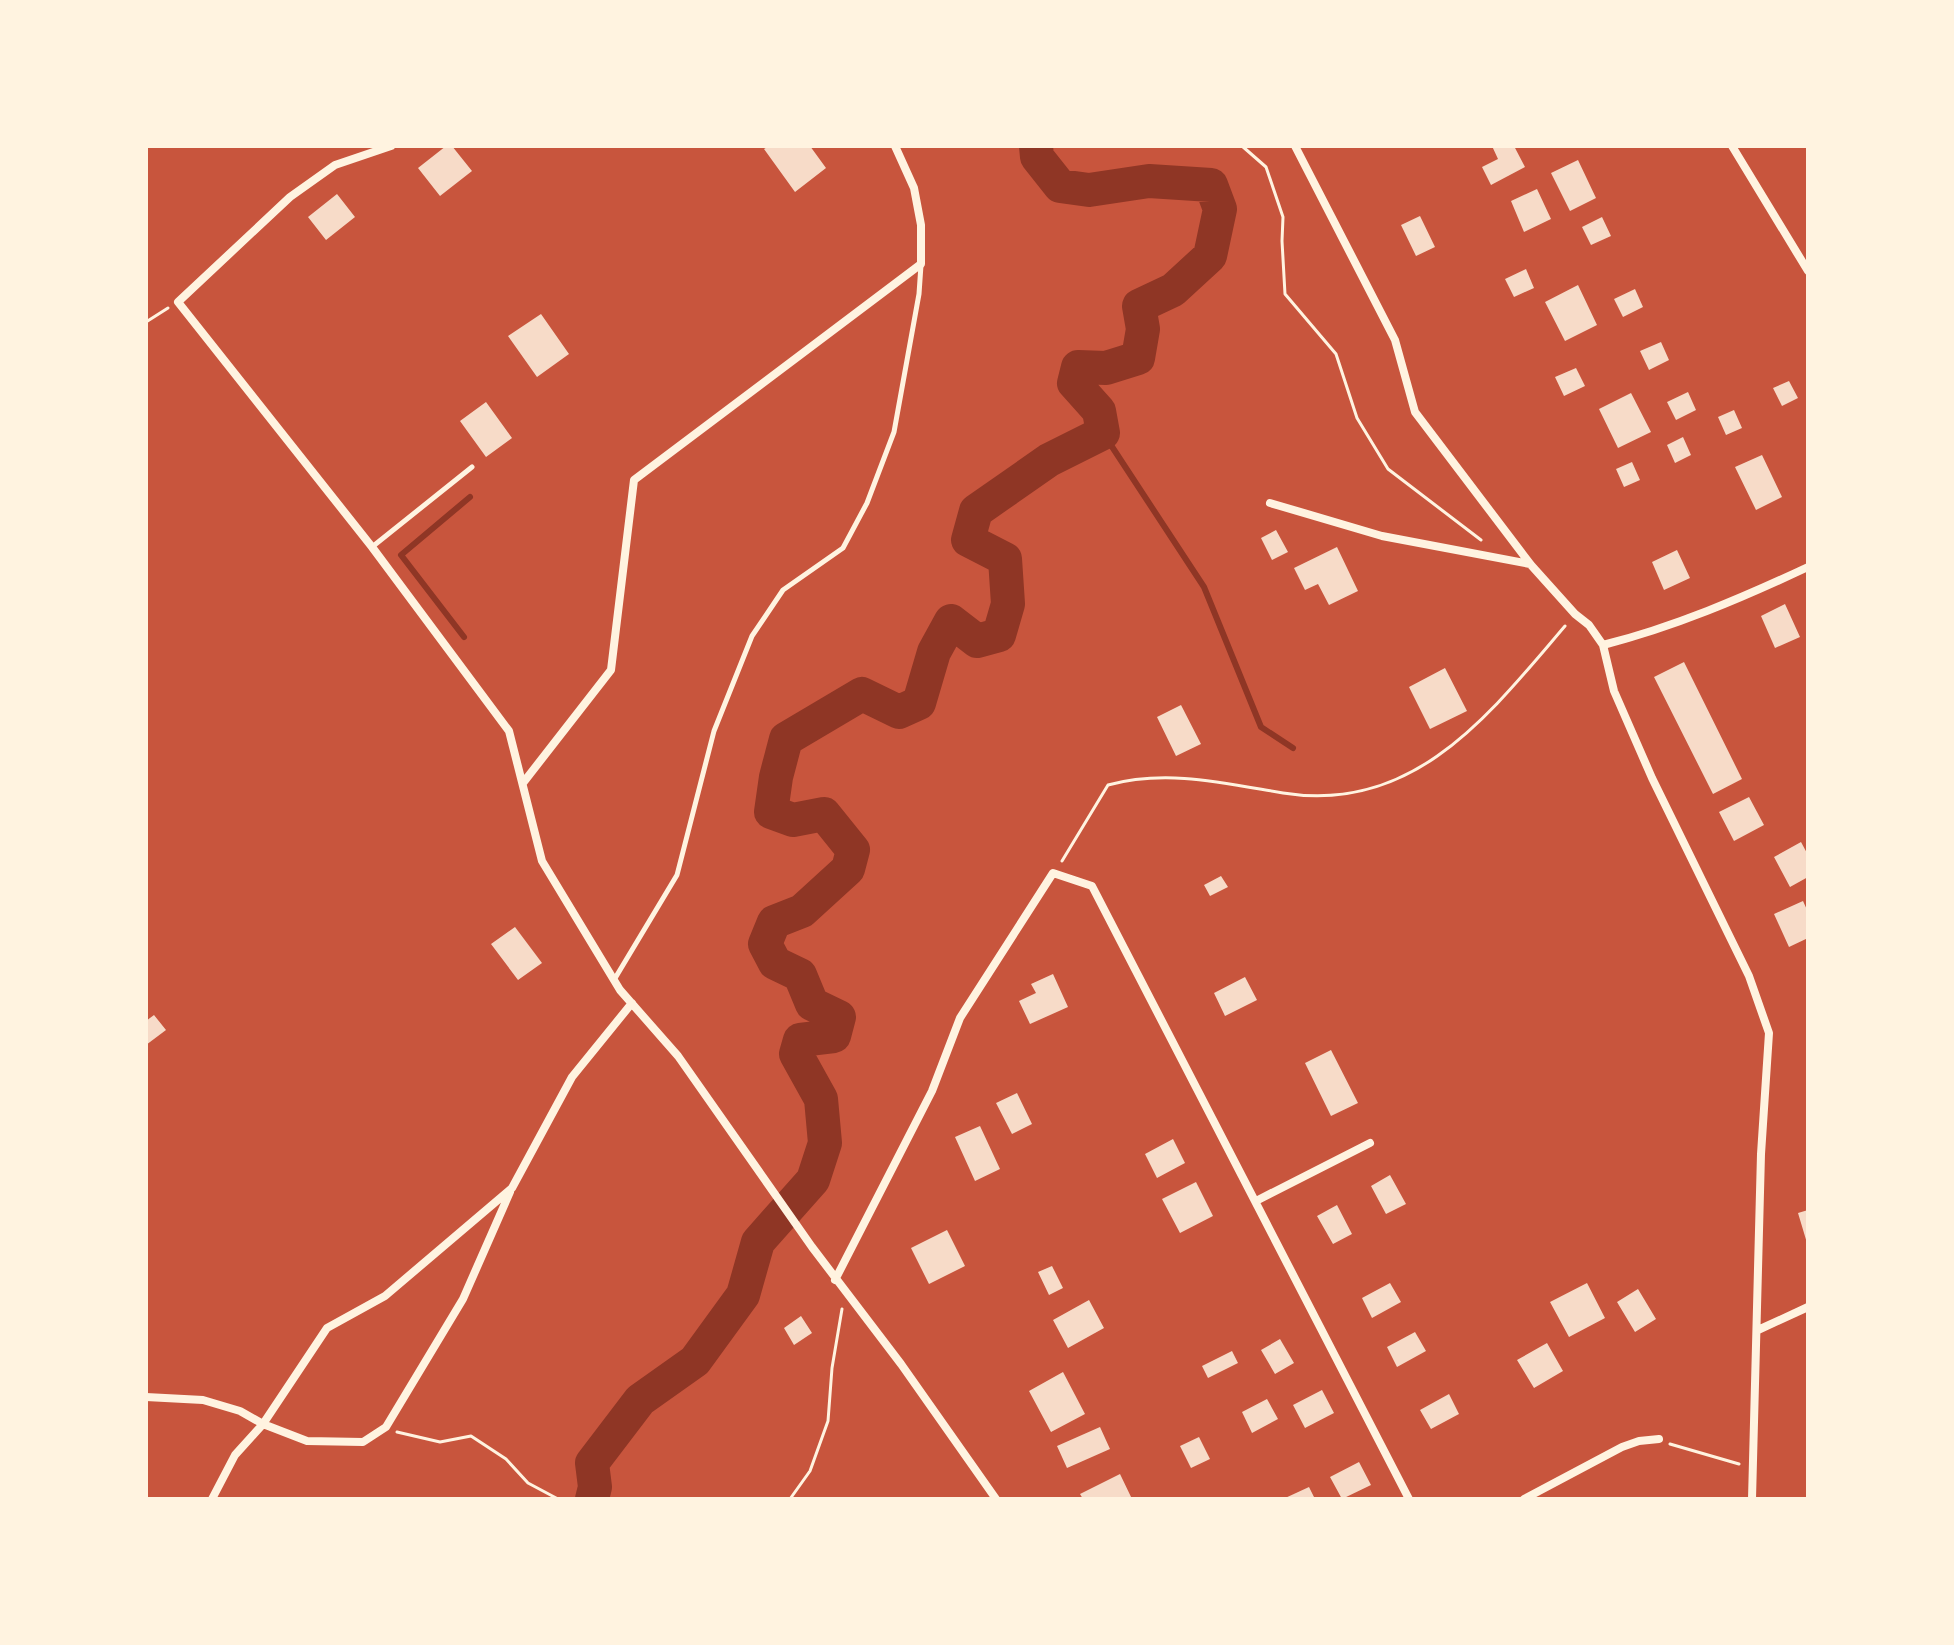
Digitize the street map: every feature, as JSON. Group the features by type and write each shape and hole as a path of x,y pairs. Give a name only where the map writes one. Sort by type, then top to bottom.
{"street":[{"path":"391,146 335,165 290,197 178,302 372,547 509,731 542,861 614,980 678,1056 835,1280 901,1364 996,1499"},
{"path":"523,783 611,670 634,480 921,264 921,225 914,188 895,146"},
{"path":"1295,146 1395,340 1415,412 1531,565 1575,614 1589,625 1603,645 1614,691 1652,778 1749,976 1769,1033 1761,1154 1752,1499"},
{"path":"1732,146 1808,271"},
{"path":"1270,503 1382,536 1531,565"},
{"path":"1603,645 1647,634 1760,590 1808,567"},
{"path":"835,1280 932,1091 960,1018 1053,873 1092,886 1409,1499"},
{"path":"146,1397 203,1400 240,1411 263,1424 307,1441 363,1442 386,1427 463,1299 512,1188 572,1077 632,1003"},
{"path":"1256,1201 1370,1143"},
{"path":"212,1499 235,1455 263,1424 327,1328 385,1296 512,1188"},
{"path":"1758,1330 1808,1307"},
{"path":"1524,1499 1622,1447 1659,1439"}],"lane":[{"path":"614,980 677,875 714,731 752,636 783,590 843,548 867,503 894,432 919,294 921,264"},
{"path":"372,547 472,467"}],"path":[{"path":"1242,146 1266,167 1283,217 1285,294 1336,354 1357,418 1388,469 1489,547"},
{"path":"146,322 178,302"},
{"path":"1053,873 1108,785 1136,778 1196,778 1311,797 1365,791 1425,766 1474,729 1575,614"},
{"path":"790,1499 810,1471 828,1421 832,1368 845,1293"},
{"path":"386,1427 405,1436 440,1442 471,1436 506,1459 528,1483 558,1499"},
{"path":"1659,1439 1683,1450 1723,1458 1754,1470"}],"building":[{"path":"446,146 452,146 472,171 440,196 418,168"},
{"path":"769,146 810,146 826,168 795,192 764,149"},
{"path":"1492,146 1514,146 1525,167 1491,185 1482,167 1498,159"},
{"path":"1578,160 1596,198 1570,211 1551,173"},
{"path":"1537,189 1551,219 1524,232 1511,201"},
{"path":"337,194 355,217 326,240 308,217"},
{"path":"1420,216 1435,247 1416,256 1401,225"},
{"path":"1602,217 1611,236 1591,245 1582,227"},
{"path":"1526,269 1534,288 1514,297 1505,279"},
{"path":"1578,285 1597,325 1565,341 1545,302"},
{"path":"1635,289 1643,307 1623,317 1614,299"},
{"path":"541,314 569,354 537,377 508,336"},
{"path":"1661,342 1669,360 1649,370 1640,351"},
{"path":"1576,368 1585,386 1564,396 1555,377"},
{"path":"1789,381 1798,398 1782,406 1773,388"},
{"path":"1688,392 1696,410 1676,420 1667,402"},
{"path":"1631,393 1651,432 1618,448 1599,409"},
{"path":"486,402 512,438 486,457 460,421"},
{"path":"1734,410 1742,428 1726,435 1718,417"},
{"path":"1683,437 1691,455 1675,463 1667,445"},
{"path":"1762,455 1782,497 1756,510 1735,467"},
{"path":"1632,462 1640,480 1624,487 1616,469"},
{"path":"1276,530 1288,552 1272,560 1261,538"},
{"path":"1337,547 1358,591 1329,605 1318,584 1305,590 1294,568"},
{"path":"1677,550 1690,578 1664,590 1652,562"},
{"path":"1785,604 1800,637 1775,648 1761,616"},
{"path":"1684,662 1742,779 1713,794 1654,677"},
{"path":"1445,668 1467,711 1430,729 1409,687"},
{"path":"1181,705 1201,744 1176,756 1157,717"},
{"path":"1749,797 1764,825 1734,841 1719,812"},
{"path":"1801,842 1808,855 1808,877 1790,887 1774,857"},
{"path":"1221,876 1228,887 1210,896 1204,885"},
{"path":"1803,901 1808,912 1808,938 1789,947 1774,914"},
{"path":"515,927 542,963 518,980 491,944"},
{"path":"1053,974 1068,1007 1030,1024 1019,1001 1036,993 1031,984"},
{"path":"1245,977 1257,1000 1225,1016 1214,993"},
{"path":"154,1015 166,1030 146,1045 146,1021"},
{"path":"1331,1050 1358,1103 1331,1116 1305,1063"},
{"path":"1017,1093 1032,1124 1012,1134 996,1103"},
{"path":"980,1126 1000,1169 975,1181 955,1137"},
{"path":"1173,1139 1185,1163 1157,1178 1145,1154"},
{"path":"1390,1175 1406,1204 1386,1214 1371,1186"},
{"path":"1196,1182 1213,1216 1180,1233 1162,1199"},
{"path":"1337,1205 1352,1234 1333,1244 1317,1216"},
{"path":"1808,1210 1808,1243 1807,1243 1798,1213"},
{"path":"947,1230 965,1266 929,1284 911,1248"},
{"path":"1052,1266 1063,1288 1049,1295 1038,1272"},
{"path":"1390,1283 1401,1302 1372,1318 1362,1298"},
{"path":"1587,1283 1605,1318 1569,1337 1550,1302"},
{"path":"1638,1289 1656,1319 1635,1332 1617,1302"},
{"path":"1089,1300 1104,1328 1068,1348 1053,1320"},
{"path":"801,1316 812,1333 794,1345 784,1328"},
{"path":"1415,1332 1426,1351 1397,1367 1387,1347"},
{"path":"1280,1339 1294,1363 1275,1374 1261,1350"},
{"path":"1547,1343 1563,1371 1534,1388 1517,1360"},
{"path":"1232,1351 1238,1363 1208,1378 1202,1366"},
{"path":"1063,1372 1085,1414 1051,1432 1029,1391"},
{"path":"1322,1390 1334,1413 1305,1428 1293,1405"},
{"path":"1449,1394 1459,1414 1431,1429 1420,1410"},
{"path":"1267,1399 1278,1419 1252,1433 1242,1412"},
{"path":"1100,1427 1110,1449 1067,1468 1057,1446"},
{"path":"1199,1437 1210,1459 1191,1468 1180,1446"},
{"path":"1359,1462 1371,1485 1342,1499 1330,1477"},
{"path":"1120,1474 1132,1499 1083,1499 1080,1494"},
{"path":"1309,1487 1315,1499 1283,1499"}],"waterway":[{"path":"592,1499 595,1487 592,1463 640,1400 695,1361 743,1295 758,1242 813,1180 825,1143 821,1099 796,1054 800,1040 834,1036 839,1017 812,1004 800,975 775,963 765,944 774,922 802,911 848,869 853,850 824,814 793,820 771,812 786,739 862,694 899,712 919,703 934,652 951,621 977,641 999,635 1008,604 1005,559 968,540 976,511 1049,460 1103,433 1099,411 1074,383 1078,367 1106,368 1138,358 1143,329 1139,306 1173,290 1210,256 1220,209 1211,185 1149,181 1089,190 1060,186 1037,157 1036,146"},
{"path":"1103,433 1204,587 1261,727 1293,748"},
{"path":"464,637 401,555 470,497"}]}
